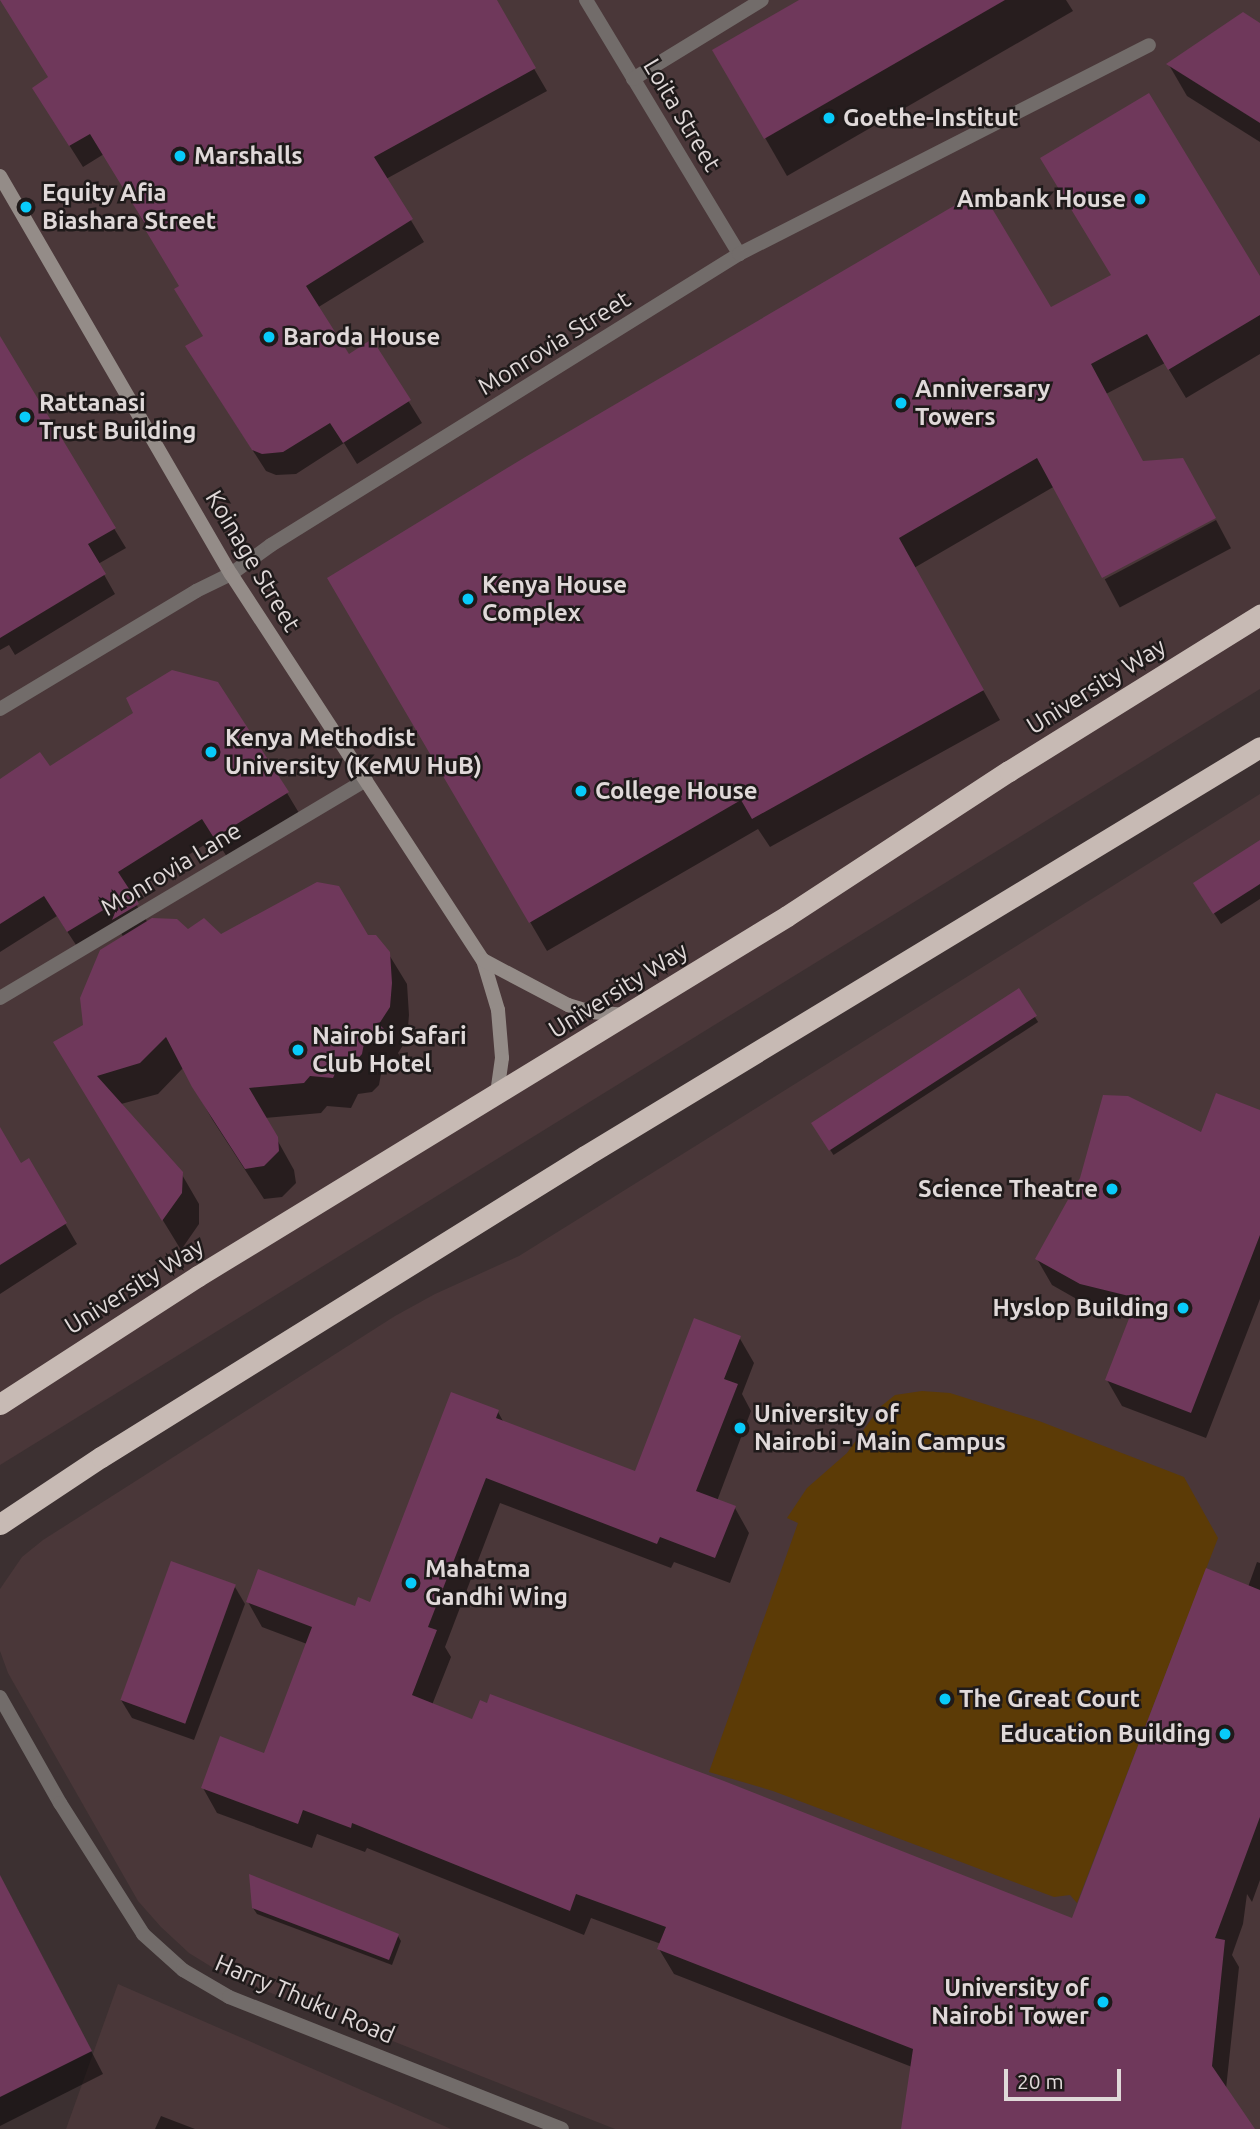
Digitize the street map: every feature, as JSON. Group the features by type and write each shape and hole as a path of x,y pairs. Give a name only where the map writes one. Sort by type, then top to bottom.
{"highway":[{"name":"University Way","path":"0,1404 198,1276 497,1095 1260,615"},
{"path":"0,1524 102,1457 585,1156 1260,747"}],"street":[{"name":"Loita Street","path":"586,0 740,254"},
{"path":"633,79 762,0"},
{"name":"Monrovia Street","path":"0,709 196,591 231,574 271,545 740,254 1149,46"},
{"name":"Koinage Street","path":"0,176 231,574 483,960 498,1010 502,1058 497,1095"},
{"name":"Monrovia Lane","path":"0,998 366,780"},
{"name":"Koinage Street","path":"483,960 568,1005 590,1012 625,1015"},
{"name":"Harry Thuku Road","path":"0,1697 60,1803 143,1934 183,1970 229,1997 562,2129"}],"shaded area":[{"path":"0,0 1260,0 1260,689 0,1465"},
{"name":"University of Nairobi - Main Campus","path":"1260,794 1260,2129 615,2129 223,1974 189,1953 161,1927 138,1901 8,1673 0,1651 0,1589 22,1557 43,1540 395,1316 435,1294 519,1256"},
{"name":"The Great Court","path":"922,1391 950,1393 1039,1421 1184,1477 1218,1538 1077,1903 1070,1895 1054,1897 773,1791 709,1772 798,1523 787,1518 807,1488 847,1453 880,1407 895,1395"},
{"path":"118,1984 451,2129 66,2129"}],"building":[{"path":"0,0 497,0 536,68 374,157 413,219 306,286 349,354 372,339 411,400 343,443 330,423 283,452 262,454 252,450 185,346 203,336 174,289 179,286 143,226 145,224 90,134 69,146 32,88 48,77"},
{"path":"799,0 1005,0 764,139 712,50"},
{"path":"1243,12 1260,23 1260,123 1166,64"},
{"path":"1149,93 1260,276 1260,315 1168,370 1147,334 1091,364 1143,461 1183,458 1216,518 1102,578 1037,458 899,538 984,690 752,819 741,800 529,923 327,578 527,456 981,190 1051,307 1111,275 1040,158"},
{"name":"Rattanasi Trust Building","path":"0,336 116,528 88,544 106,574 0,638"},
{"path":"172,670 218,682 289,792 214,838 202,819 118,872 139,904 112,920 120,900 67,932 44,896 0,924 0,779 40,752 50,766 133,713 126,698"},
{"path":"1260,840 1260,884 1213,914 1193,883"},
{"name":"Nairobi Safari Club Hotel","path":"317,882 339,886 368,935 376,935 390,952 390,1007 379,1024 390,1035 364,1043 362,1054 355,1062 340,1063 333,1078 310,1076 304,1083 249,1088 278,1137 279,1151 264,1166 245,1169 192,1087 166,1037 140,1063 97,1076 183,1172 182,1193 162,1221 53,1042 83,1025 80,998 100,950 152,918 177,919 188,929 204,918 221,934"},
{"path":"1019,988 1037,1016 829,1151 811,1123"},
{"path":"1216,1093 1260,1110 1260,1235 1191,1413 1105,1380 1137,1298 1080,1284 1035,1259 1080,1178 1103,1095 1128,1096 1201,1132"},
{"path":"0,1127 21,1163 29,1158 67,1223 0,1265"},
{"path":"694,1318 741,1336 724,1379 738,1384 696,1491 736,1506 715,1558 660,1537 657,1544 486,1478 428,1627 437,1630 412,1695 472,1719 480,1700 487,1703 490,1694 724,1781 1072,1918 1206,1568 1260,1590 1260,1817 1215,1938 1225,1940 1212,2066 1255,2129 901,2129 913,2049 657,1949 666,1927 576,1894 570,1911 352,1823 351,1828 303,1810 298,1824 201,1788 220,1736 264,1753 312,1627 246,1602 258,1569 355,1606 358,1597 370,1602 451,1392 499,1410 496,1418 635,1471"},
{"path":"171,1561 236,1585 185,1724 120,1700"},
{"path":"249,1874 399,1934 389,1960 252,1908"},
{"path":"0,1875 92,2051 0,2097"}],"place":[{"name":"Goethe-Institut","path":"829,118"},
{"name":"Marshalls","path":"180,156"},
{"name":"Ambank House","path":"1140,199"},
{"name":"Equity Afia Biashara Street","path":"26,207"},
{"name":"Baroda House","path":"269,337"},
{"name":"Anniversary Towers","path":"901,403"},
{"name":"Rattanasi Trust Building","path":"25,417"},
{"name":"Kenya House Complex","path":"468,599"},
{"name":"Kenya Methodist University (KeMU HuB)","path":"211,752"},
{"name":"College House","path":"581,791"},
{"name":"Nairobi Safari Club Hotel","path":"298,1050"},
{"name":"Science Theatre","path":"1112,1189"},
{"name":"Hyslop Building","path":"1183,1308"},
{"name":"University of Nairobi - Main Campus","path":"740,1428"},
{"name":"Mahatma Gandhi Wing","path":"411,1583"},
{"name":"The Great Court","path":"945,1699"},
{"name":"Education Building","path":"1225,1734"},
{"name":"University of Nairobi Tower","path":"1103,2002"}]}
